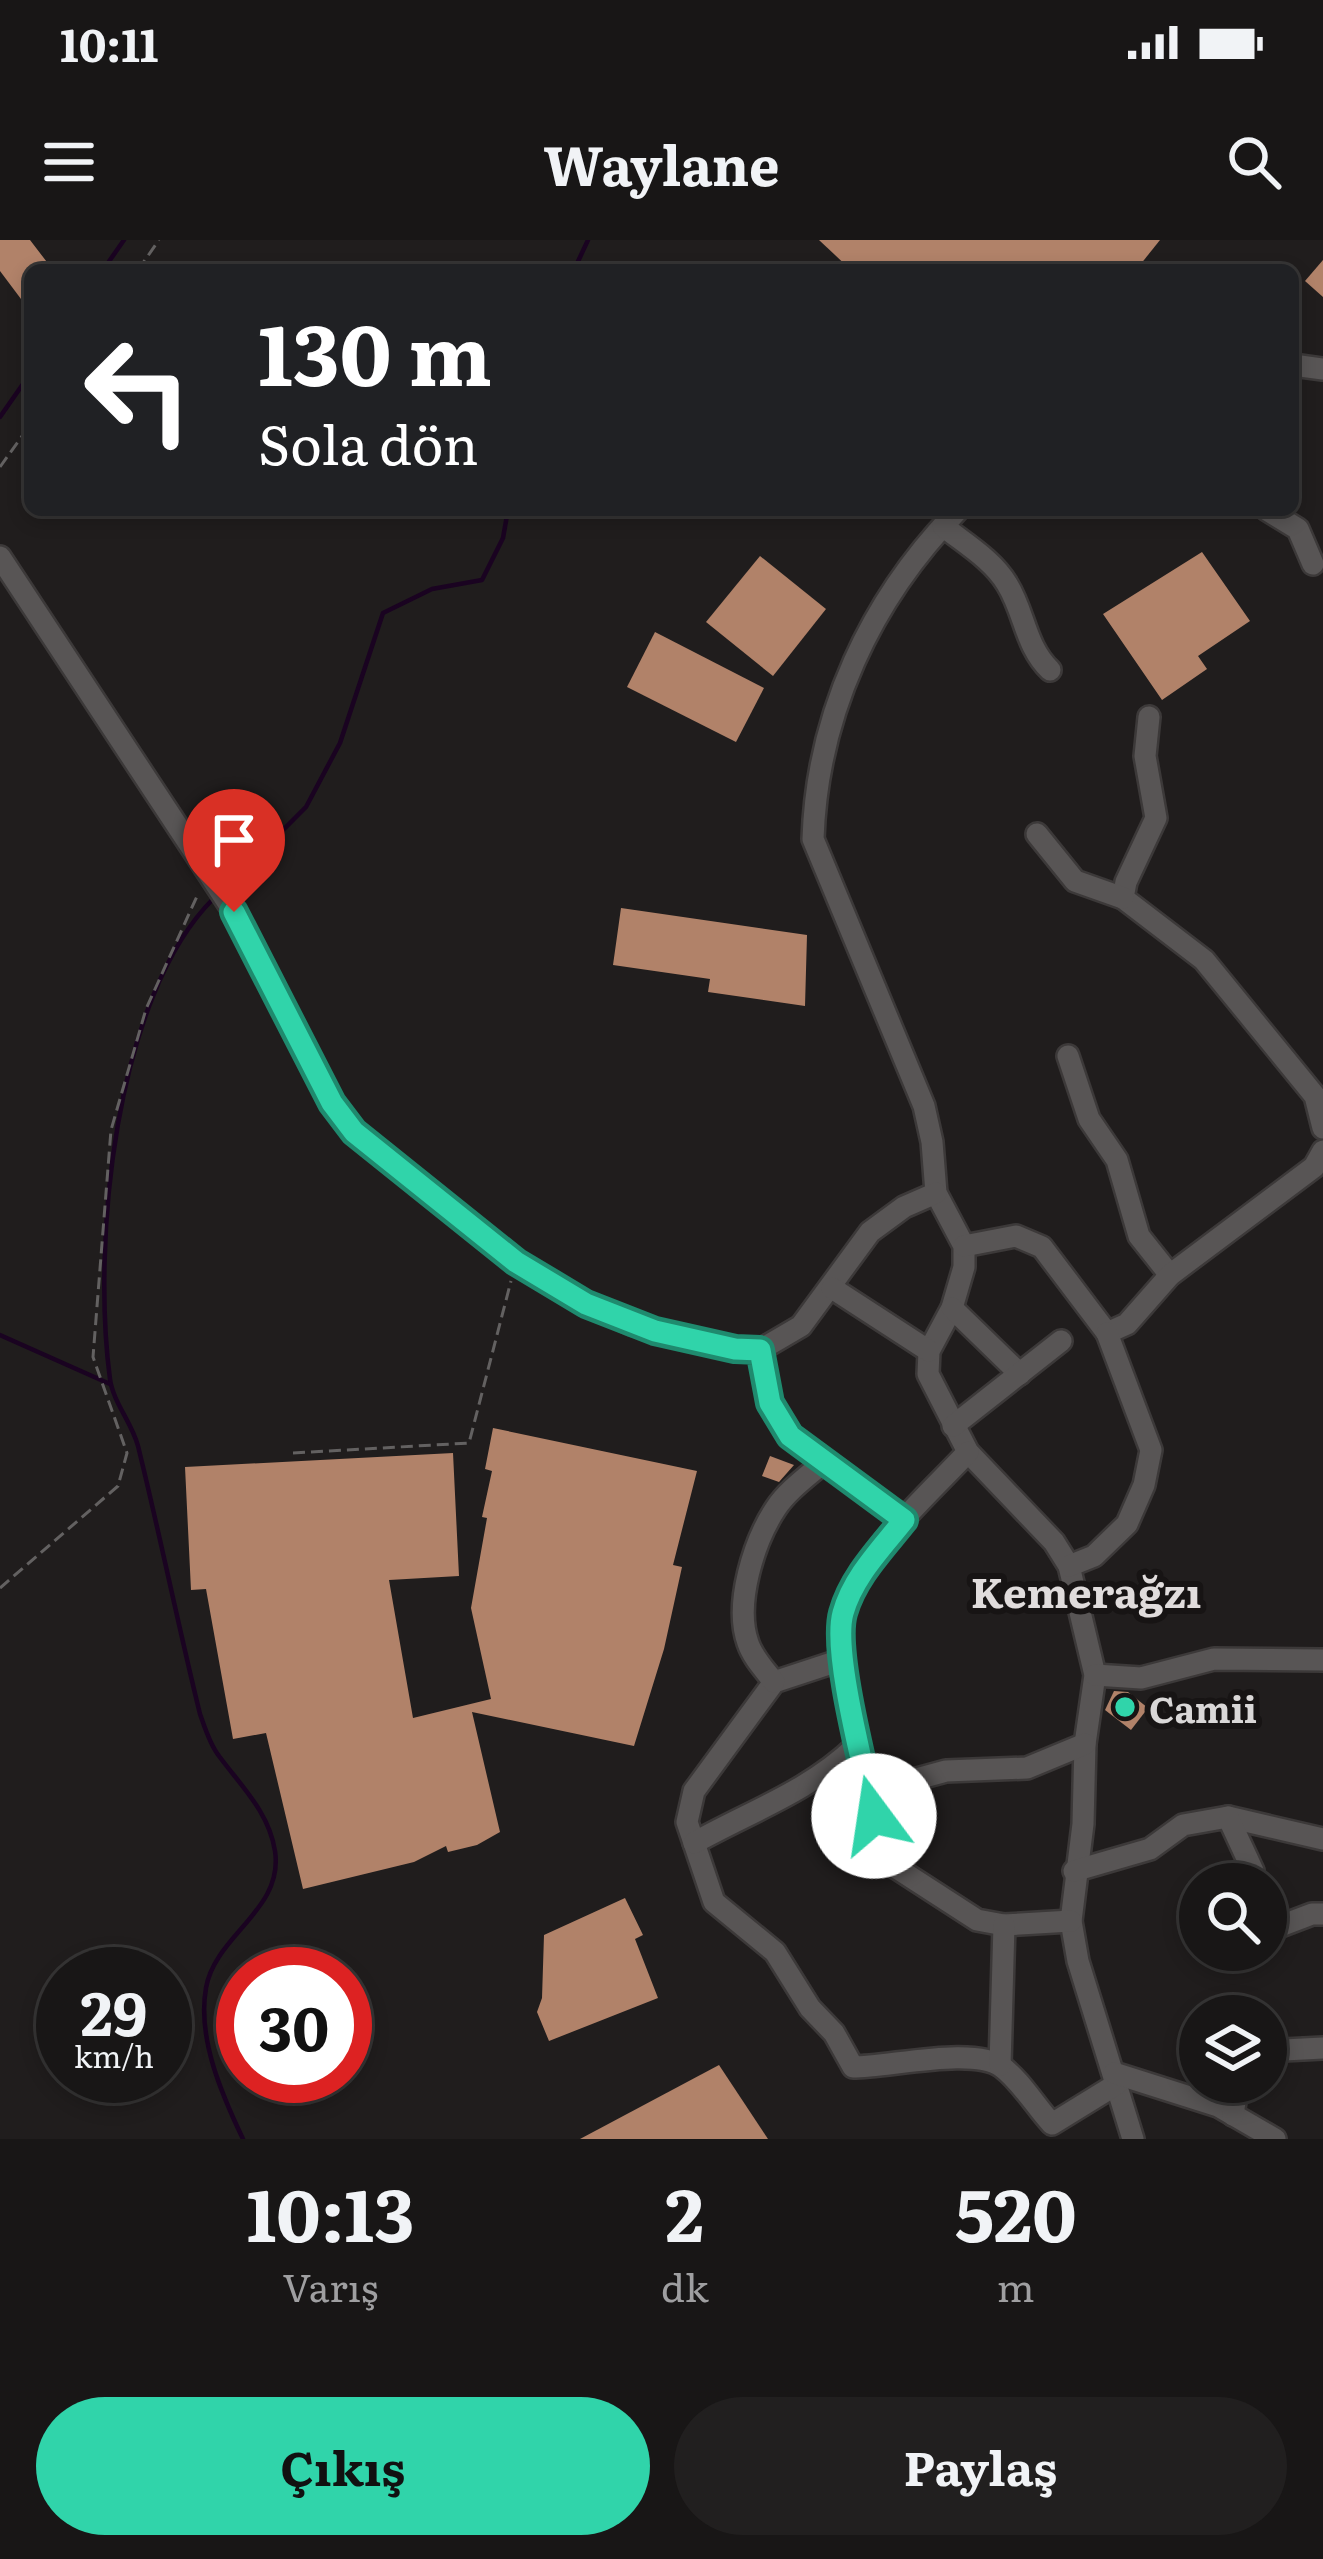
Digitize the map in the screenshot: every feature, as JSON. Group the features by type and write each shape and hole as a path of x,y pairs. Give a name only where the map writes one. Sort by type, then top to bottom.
{"street":[{"path":"1276,516 1298,530 1313,564"},
{"path":"1050,670 1034,655 1010,588 950,518 885,601 862,639 827,736 813,839 924,1106 936,1193 964,1246 964,1267 952,1308 929,1351 928,1374 968,1452 1054,1542 1069,1566 1095,1675 1071,1921 1078,1961 1133,2139"},
{"path":"0,557 234,912 332,1103 354,1132 516,1262 586,1304 631,1324 735,1349 760,1350 801,1326 870,1232 904,1207 936,1193"},
{"path":"1123,898 1156,818 1145,756 1149,717"},
{"path":"1037,834 1075,881 1123,898 1204,959 1315,1096 1323,1128"},
{"path":"1068,1056 1089,1119 1117,1160 1139,1236 1170,1275"},
{"path":"1106,1333 1127,1324 1170,1275 1314,1167 1323,1151"},
{"path":"964,1246 1016,1235 1042,1247 1106,1333 1150,1450 1144,1485 1127,1524 1094,1556 1069,1566"},
{"path":"832,1288 929,1351"},
{"path":"952,1308 1020,1374"},
{"path":"953,1426 1061,1341"},
{"path":"760,1350 770,1403 790,1436 904,1520"},
{"path":"968,1452 860,1575 841,1617 856,1746 878,1840 892,1865 977,1920 1004,1925 1071,1921"},
{"path":"774,1682 747,1641 743,1610 750,1576 765,1527 778,1504 824,1462"},
{"path":"844,1659 774,1682 694,1791 687,1822 714,1902 775,1952 853,2067 890,2067 948,2056 1000,2065"},
{"path":"1095,1675 1141,1678 1214,1659 1323,1660"},
{"path":"869,1792 946,1771 1027,1768 1085,1744"},
{"path":"694,1843 790,1797 827,1773 856,1746"},
{"path":"1074,1871 1150,1850 1183,1825 1228,1817 1323,1839"},
{"path":"1228,1817 1250,1863"},
{"path":"1287,1924 1323,1914"},
{"path":"1004,1925 1000,2065 1053,2131 1115,2078"},
{"path":"1287,2050 1323,2048"},
{"path":"1115,2078 1217,2106 1275,2139"},
{"path":"1233,2115 1235,2103"}],"path":[{"path":"0,467 24,433"},
{"path":"0,1588 118,1486 127,1453 93,1357 111,1130 146,1009 208,874"},
{"path":"292,1453 470,1443 516,1262"}],"building":[{"path":"0,240 30,240 48,264 24,264 24,303 0,271"},
{"path":"819,240 1160,240 1141,264 845,264"},
{"path":"1323,260 1323,297 1305,281"},
{"path":"1202,552 1250,621 1198,656 1207,669 1162,700 1103,614"},
{"path":"760,556 826,609 773,676 706,622"},
{"path":"655,632 764,688 736,742 627,687"},
{"path":"621,908 807,935 805,1006 708,992 710,979 613,965"},
{"path":"493,1428 697,1471 673,1565 682,1567 664,1649 634,1746 472,1712 500,1832 477,1845 448,1852 446,1846 414,1862 303,1889 266,1733 233,1739 206,1589 191,1590 185,1467 453,1453 459,1576 389,1580 413,1718 491,1699 471,1608 487,1518 482,1517 492,1471 485,1469"},
{"path":"770,1456 794,1465 779,1482 762,1476"},
{"name":"Camii","path":"1114,1691 1128,1692 1148,1708 1131,1730 1105,1710"},
{"path":"625,1898 643,1935 635,1939 658,1998 549,2041 537,2012 542,1998 544,1935"},
{"path":"719,2065 768,2139 580,2139"}],"waterway":[{"path":"107,264 124,240"},
{"path":"577,264 588,240"},
{"path":"0,417 24,383"},
{"path":"227,886 306,807 340,743 383,613 432,589 482,580 503,538 507,516"},
{"path":"214,898 180,942 153,996 132,1058 109,1194 105,1324 112,1388 138,1446 200,1714 216,1752 260,1812 275,1851 269,1890 222,1953 206,1988 208,2046 243,2139"},
{"path":"0,1335 110,1384"}],"place":[{"name":"Camii","path":"1125,1707"}],"district":[{"name":"Kemerağzı","path":"1086,1590"}],"route":[{"path":"234,912 332,1103 354,1132 516,1262 586,1304 655,1331 760,1350 770,1403 790,1436 904,1520 860,1575 841,1617 856,1746 874,1816"}]}
